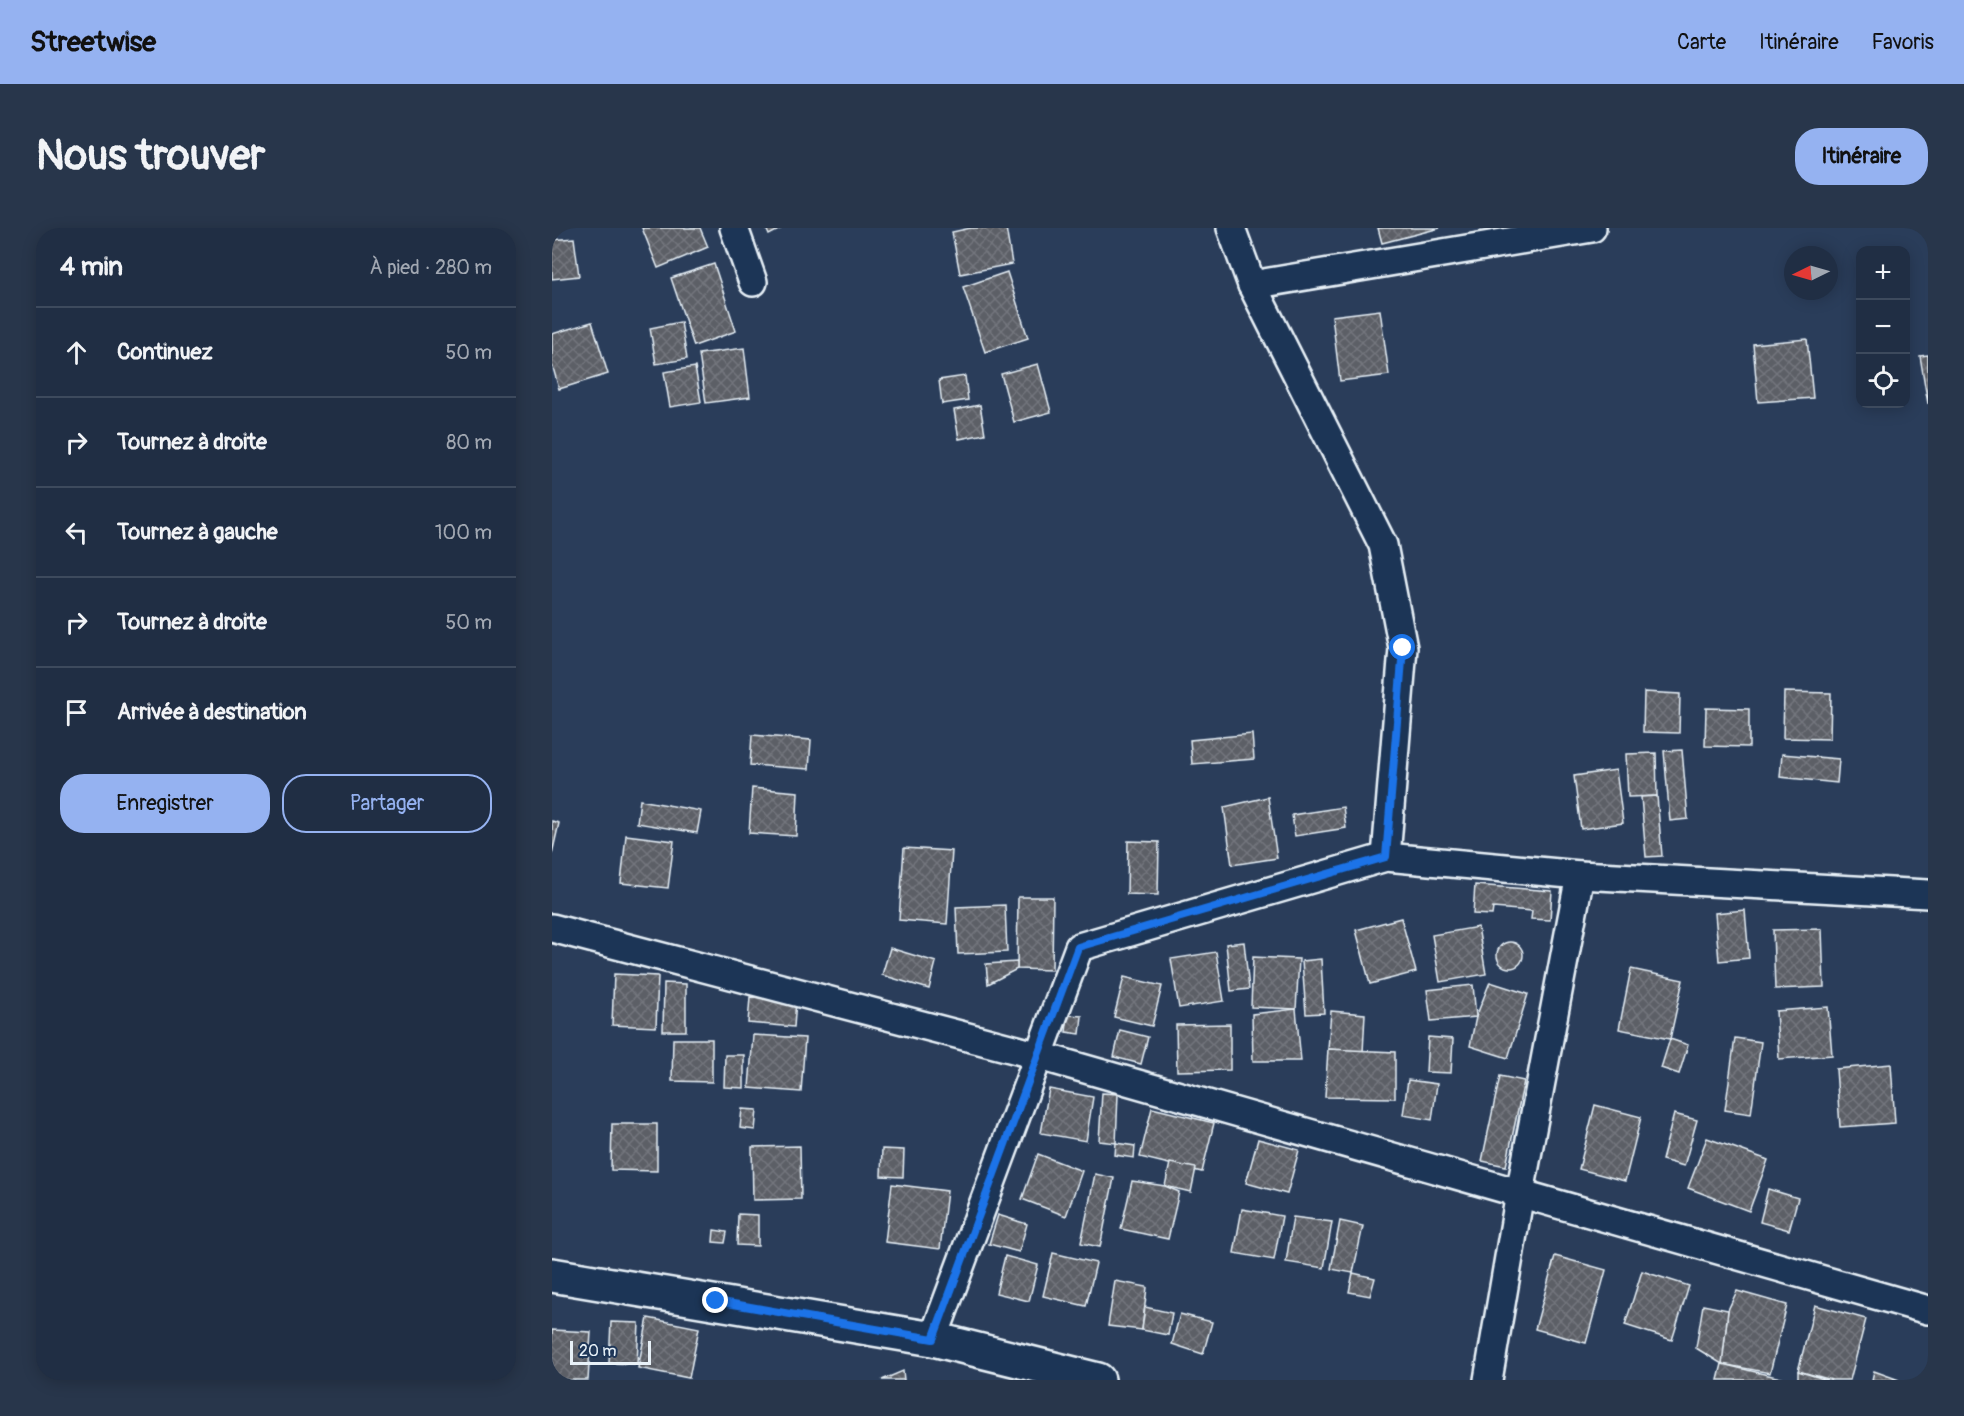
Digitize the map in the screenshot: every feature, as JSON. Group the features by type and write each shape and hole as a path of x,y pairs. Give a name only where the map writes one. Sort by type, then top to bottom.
{"main road":[{"path":"552,1275 933,1339 1098,1380"}],"street":[{"path":"734,228 753,282"},
{"path":"1231,228 1252,285 1383,545 1403,648 1386,857"},
{"path":"1252,285 1529,233 1592,228"},
{"path":"933,1339 1040,1056 1078,947 1386,857 1580,875 1928,894"},
{"path":"1488,1380 1520,1193 1580,875"},
{"path":"552,928 1040,1056 1928,1310"}],"building":[{"path":"642,228 700,228 708,247 658,268"},
{"path":"766,228 782,228 769,235"},
{"path":"971,228 1006,228 1012,264 960,274 952,232"},
{"path":"1378,228 1440,228 1382,243"},
{"path":"574,238 579,276 552,279 552,240"},
{"path":"714,264 736,331 694,346 671,278"},
{"path":"1007,272 1028,338 985,352 963,287"},
{"path":"1380,310 1389,375 1340,381 1332,316"},
{"path":"592,322 608,374 559,389 552,364 552,334"},
{"path":"681,322 687,359 656,364 650,328"},
{"path":"1807,339 1813,398 1758,402 1753,344"},
{"path":"744,348 750,397 706,403 699,354"},
{"path":"1928,355 1928,404 1920,356"},
{"path":"1038,364 1051,412 1014,422 1001,374"},
{"path":"695,367 701,402 670,407 664,372"},
{"path":"965,376 968,400 942,404 939,380"},
{"path":"980,405 985,434 959,439 954,410"},
{"path":"1644,692 1680,694 1679,733 1643,732"},
{"path":"1784,692 1831,693 1830,739 1783,738"},
{"path":"1706,708 1749,709 1749,747 1705,746"},
{"path":"1252,734 1254,759 1192,764 1190,740"},
{"path":"752,735 811,740 809,769 750,765"},
{"path":"1682,750 1688,819 1670,821 1664,751"},
{"path":"1656,753 1657,796 1628,797 1626,754"},
{"path":"1782,754 1839,759 1837,783 1780,777"},
{"path":"1616,770 1623,823 1581,829 1574,776"},
{"path":"752,788 798,792 796,836 749,833"},
{"path":"1657,796 1662,856 1646,857 1641,797"},
{"path":"1268,797 1277,858 1232,865 1224,807"},
{"path":"640,800 701,811 697,833 637,823"},
{"path":"1343,807 1346,828 1295,836 1292,815"},
{"path":"552,821 559,823 552,854"},
{"path":"626,835 674,841 668,888 621,883"},
{"path":"1128,841 1159,842 1158,895 1127,894"},
{"path":"904,848 952,851 947,924 899,920"},
{"path":"1475,885 1552,891 1550,920 1531,919 1532,911 1493,908 1492,915 1473,914"},
{"path":"1018,897 1053,897 1052,970 1017,969"},
{"path":"1005,905 1007,952 958,954 956,907"},
{"path":"1745,910 1749,958 1719,961 1715,913"},
{"path":"1401,918 1416,972 1370,984 1356,930"},
{"path":"1478,927 1486,974 1440,982 1432,935"},
{"path":"1822,929 1824,987 1775,989 1773,930"},
{"path":"1244,942 1249,989 1231,991 1226,944"},
{"path":"1510,942 1519,946 1523,955 1519,964 1510,968 1501,964 1497,955 1501,946"},
{"path":"890,948 936,962 929,989 882,975"},
{"path":"1216,952 1224,1001 1179,1008 1171,959"},
{"path":"1253,957 1299,959 1296,1009 1251,1007"},
{"path":"1321,959 1324,1013 1306,1014 1302,961"},
{"path":"1017,962 1017,969 988,984 986,964"},
{"path":"1631,969 1683,980 1670,1039 1619,1029"},
{"path":"614,974 658,976 656,1027 612,1025"},
{"path":"1124,977 1162,986 1152,1026 1114,1017"},
{"path":"1490,982 1528,994 1508,1058 1470,1046 1476,1017"},
{"path":"664,983 686,984 686,1031 663,1031"},
{"path":"1473,985 1476,1017 1431,1021 1427,990"},
{"path":"750,997 796,1000 794,1027 748,1023"},
{"path":"1828,1007 1832,1055 1779,1059 1776,1011"},
{"path":"1296,1009 1301,1061 1253,1061 1252,1014"},
{"path":"1331,1011 1365,1014 1363,1052 1328,1049"},
{"path":"1068,1015 1082,1016 1080,1034 1066,1032"},
{"path":"1230,1024 1230,1070 1177,1071 1176,1025"},
{"path":"1120,1030 1148,1037 1141,1064 1114,1057"},
{"path":"753,1035 805,1038 801,1092 749,1088"},
{"path":"1428,1037 1453,1039 1451,1073 1426,1072"},
{"path":"1735,1038 1761,1042 1751,1114 1725,1110"},
{"path":"673,1039 712,1039 712,1082 672,1081"},
{"path":"1670,1039 1688,1045 1679,1074 1661,1068"},
{"path":"1328,1049 1395,1052 1395,1098 1325,1097"},
{"path":"725,1055 744,1055 744,1088 724,1087"},
{"path":"1891,1064 1895,1123 1840,1127 1836,1069"},
{"path":"1500,1076 1524,1081 1506,1166 1482,1161"},
{"path":"1408,1080 1437,1084 1432,1120 1403,1115"},
{"path":"1049,1089 1093,1097 1086,1141 1041,1133"},
{"path":"1102,1093 1118,1094 1116,1143 1099,1141"},
{"path":"1595,1105 1641,1117 1625,1181 1579,1169"},
{"path":"1152,1108 1214,1123 1202,1172 1140,1157"},
{"path":"742,1109 757,1110 755,1130 740,1128"},
{"path":"1674,1114 1697,1120 1684,1166 1662,1160"},
{"path":"612,1124 657,1124 657,1171 611,1170"},
{"path":"1707,1138 1768,1160 1749,1211 1688,1188"},
{"path":"1258,1139 1299,1150 1287,1194 1246,1183"},
{"path":"1116,1143 1135,1146 1134,1158 1115,1155"},
{"path":"800,1146 801,1199 753,1200 752,1147"},
{"path":"882,1149 904,1150 903,1177 881,1176"},
{"path":"1038,1154 1082,1171 1066,1216 1022,1199"},
{"path":"1170,1163 1196,1168 1191,1192 1165,1186"},
{"path":"1095,1174 1114,1178 1100,1247 1081,1243"},
{"path":"1132,1181 1165,1186 1179,1192 1168,1239 1121,1229"},
{"path":"892,1184 947,1191 940,1249 885,1242"},
{"path":"1768,1189 1798,1198 1789,1230 1760,1222"},
{"path":"1242,1209 1282,1216 1274,1260 1234,1253"},
{"path":"738,1214 758,1215 758,1246 737,1245"},
{"path":"998,1215 1027,1224 1019,1252 989,1244"},
{"path":"1293,1217 1332,1222 1324,1268 1286,1262"},
{"path":"1340,1221 1363,1226 1353,1273 1331,1269"},
{"path":"714,1230 727,1232 725,1243 713,1242"},
{"path":"1053,1253 1096,1263 1086,1306 1043,1296"},
{"path":"1005,1256 1038,1265 1029,1301 996,1293"},
{"path":"1555,1256 1606,1270 1586,1343 1535,1329"},
{"path":"1642,1271 1689,1286 1672,1340 1625,1325"},
{"path":"1353,1273 1375,1278 1370,1296 1349,1292"},
{"path":"1115,1281 1147,1287 1142,1330 1108,1326"},
{"path":"1737,1291 1787,1305 1770,1373 1722,1364 1728,1310"},
{"path":"1703,1305 1728,1310 1722,1364 1696,1348"},
{"path":"1815,1305 1866,1319 1850,1380 1832,1380 1798,1371"},
{"path":"1145,1307 1172,1313 1168,1335 1142,1330"},
{"path":"1180,1314 1212,1322 1203,1354 1172,1344"},
{"path":"648,1318 699,1328 689,1378 638,1368"},
{"path":"611,1322 639,1323 637,1364 609,1363"},
{"path":"552,1330 591,1332 588,1380 552,1380"},
{"path":"1722,1364 1789,1380 1718,1380"},
{"path":"903,1371 904,1380 882,1380"},
{"path":"1798,1371 1827,1380 1798,1380"},
{"path":"1874,1371 1899,1380 1872,1380"}],"route":[{"path":"716,1301 933,1339 1040,1056 1078,947 1386,857 1403,648"}]}
